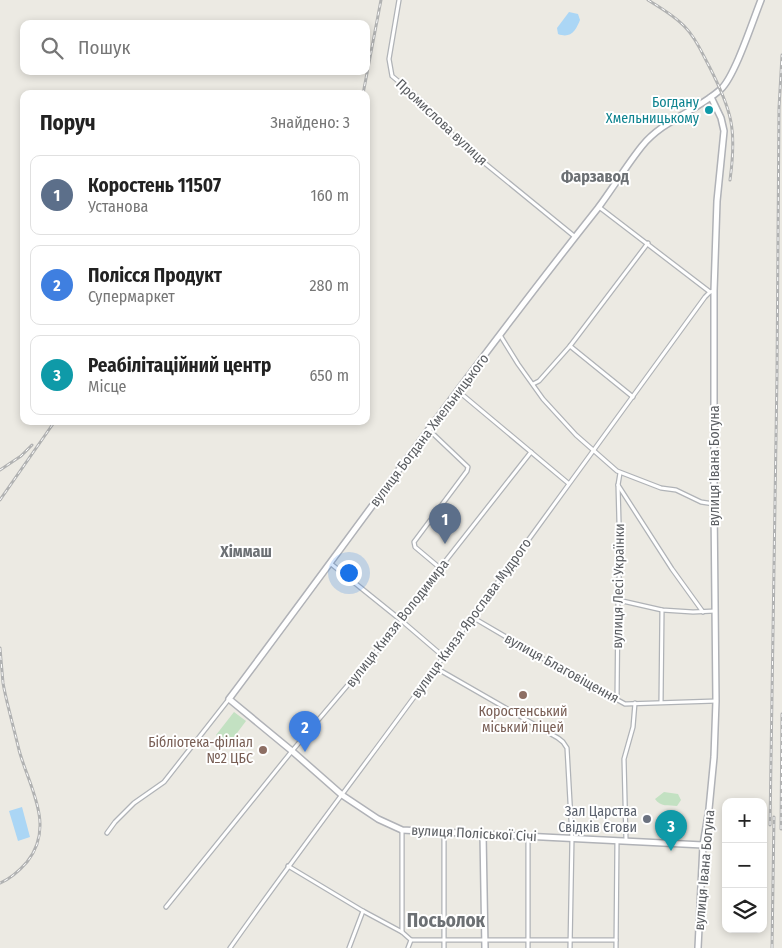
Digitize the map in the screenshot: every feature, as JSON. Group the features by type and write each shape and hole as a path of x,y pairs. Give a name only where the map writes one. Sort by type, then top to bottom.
{"street":[{"name":"Промислова вулиця","path":"399,0 389,59 392,76 423,102 460,143 574,236"},
{"path":"711,97 724,86 730,75 761,0"},
{"name":"вулиця Богдана Хмельницького","path":"106,834 115,822 134,804 164,782 230,699 428,430 574,236 599,207 642,146 653,134 711,97"},
{"name":"вулиця Івана Богуна","path":"698,948 703,845 714,766 716,701 712,292 717,200 724,131 721,118 711,97"},
{"path":"599,207 712,292"},
{"path":"533,384 539,381 570,346 648,243"},
{"name":"вулиця Князя Ярослава Мудрого","path":"230,948 288,866 444,657 568,483 712,292"},
{"path":"500,335 543,399 576,435 614,469 661,488 676,490 701,502 714,504"},
{"path":"570,346 633,397"},
{"path":"458,391 568,483"},
{"path":"428,430 468,467 467,471 414,542 415,547 440,568"},
{"name":"вулиця Князя Володимира","path":"166,907 292,751 402,621 440,568 531,452"},
{"name":"вулиця Лесі Українки","path":"617,699 620,560 618,485 620,472"},
{"path":"618,485 672,569 703,612"},
{"path":"330,563 444,657"},
{"path":"618,600 662,610 714,611"},
{"path":"661,702 662,610"},
{"name":"вулиця Благовіщення","path":"472,617 547,662 625,704 716,701"},
{"path":"436,668 563,742 567,748 572,838 570,948"},
{"name":"вулиця Поліської Січі","path":"230,699 342,795 378,819 402,830 703,845"},
{"path":"626,840 624,759 633,727 634,704"},
{"path":"402,830 402,932"},
{"path":"444,833 444,948"},
{"path":"483,834 485,948"},
{"path":"528,836 528,948"},
{"path":"616,840 616,948"},
{"path":"288,866 402,932 411,940 616,940"},
{"path":"349,948 363,911"},
{"path":"408,948 411,940"}],"green space":[{"path":"234,712 246,721 228,745 216,735"},
{"path":"664,792 678,794 681,800 677,806 657,802 655,799"}],"water":[{"path":"569,12 578,14 580,20 575,30 566,35 558,34 557,28"},
{"path":"22,807 30,837 18,841 9,811"}],"railway":[{"path":"370,57 381,0"},
{"path":"648,0 672,16 689,31 717,82 728,108 731,121 733,147 730,180"},
{"path":"770,825 779,108 782,55"},
{"path":"364,90 367,75"},
{"path":"0,500 52,425"},
{"path":"0,470 21,456 32,445"},
{"path":"0,648 6,700 23,764 38,806 40,820 39,835 35,848 27,862 15,874 0,883"},
{"path":"781,829 782,714"},
{"path":"772,948 774,817"}],"place":[{"name":"Богдану Хмельницькому","path":"709,110"},
{"name":"Коростень 11507","path":"445,544"},
{"name":"Коростенський міський ліцей","path":"523,695"},
{"name":"Бібліотека-філіал №2 ЦБС","path":"263,750"},
{"name":"Полісся Продукт","path":"305,752"},
{"name":"Зал Царства Свідків Єгови","path":"647,819"},
{"name":"Реабілітаційний центр","path":"671,851"}],"district":[{"name":"Фарзавод","path":"595,176"},
{"name":"Хіммаш","path":"246,551"},
{"name":"Посьолок","path":"446,920"}]}
